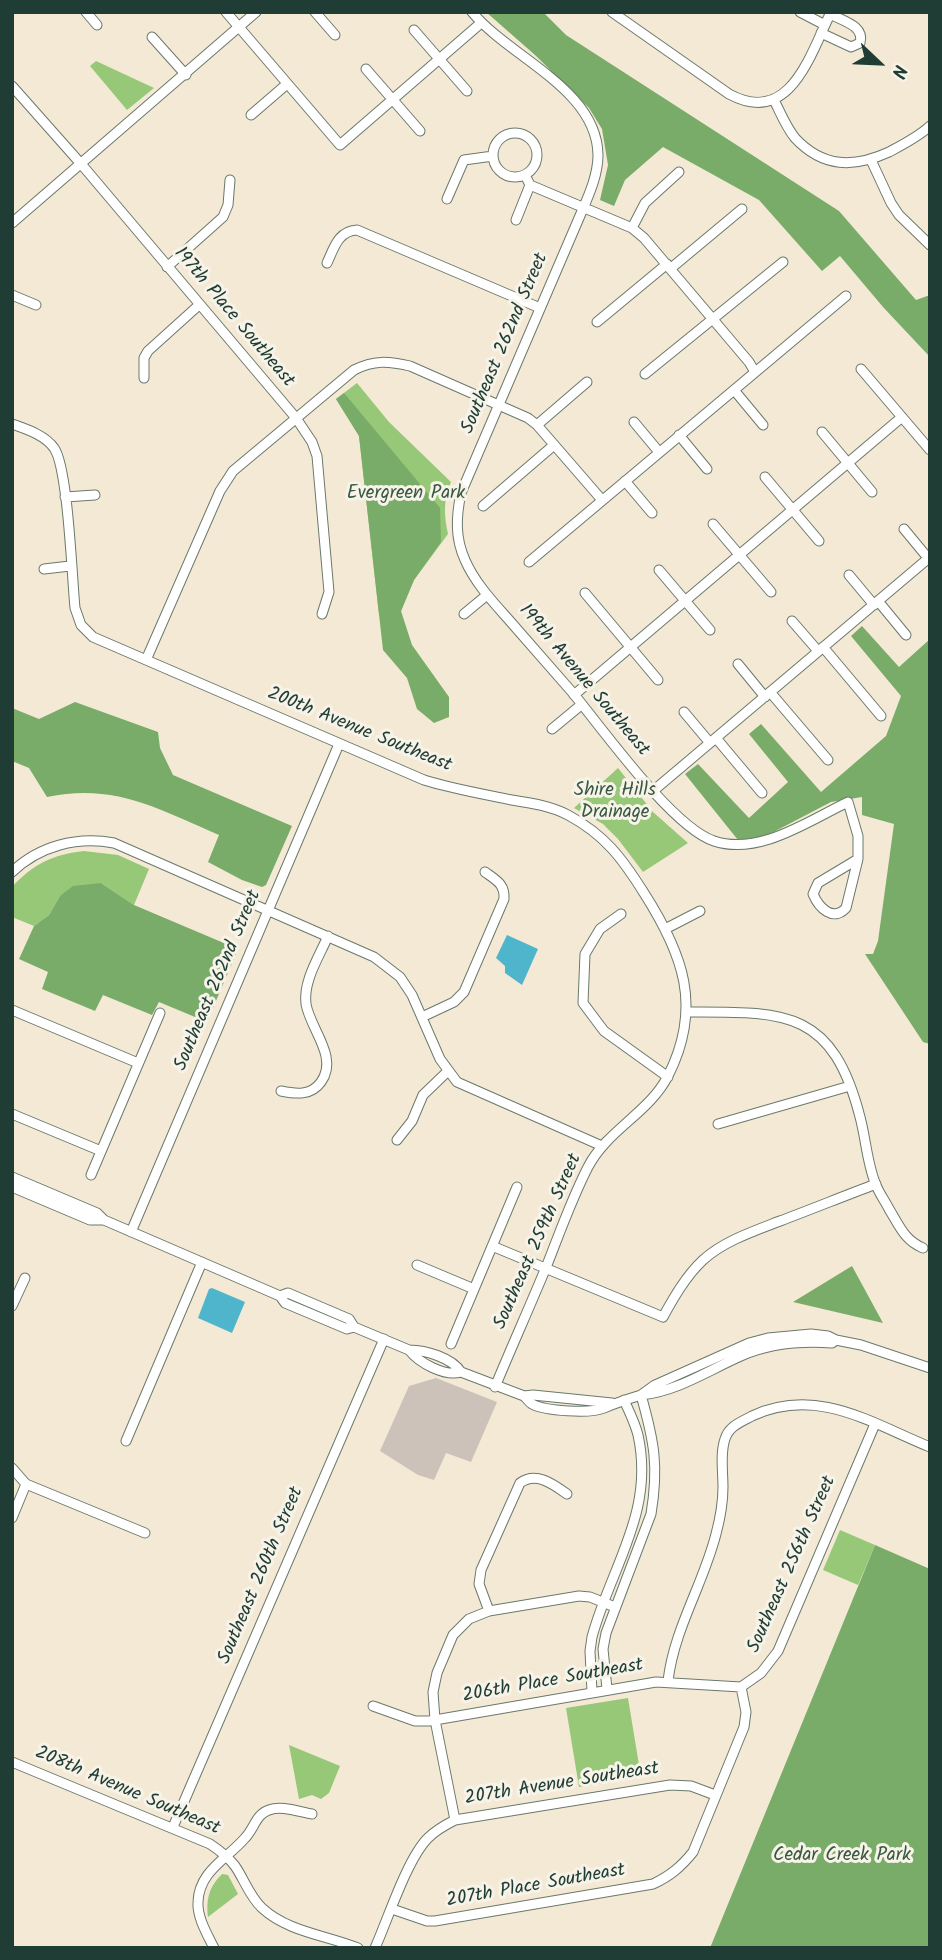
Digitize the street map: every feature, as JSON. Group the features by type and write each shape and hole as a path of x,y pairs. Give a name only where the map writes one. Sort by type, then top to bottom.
{"street":[{"path":"86,12 97,25"},
{"path":"226,12 340,145 481,23 472,12"},
{"path":"12,223 256,12"},
{"path":"315,12 335,35"},
{"path":"612,12 729,94 753,103 774,100 784,95 797,81 823,29 831,13 859,30 862,36 860,43 854,47 847,46 823,29 800,12"},
{"name":"Southeast 262nd Street","path":"459,545 457,519 461,493 591,189 598,158 596,139 590,122 579,106 481,23"},
{"path":"414,30 467,91"},
{"path":"152,37 186,75"},
{"path":"366,69 420,131"},
{"path":"251,115 287,84"},
{"name":"197th Place Southeast","path":"14,92 82,165 296,418 312,442 317,456 329,592 322,614"},
{"path":"774,100 795,138 812,151 834,162 849,165 871,160 912,140 930,126"},
{"path":"516,132 527,135 534,143 538,153 533,168 525,175 514,177 504,174 496,166 493,156 495,146 506,134 516,132"},
{"path":"447,199 464,160 493,156"},
{"path":"871,160 899,215 930,245"},
{"path":"632,228 645,202 679,172"},
{"path":"525,175 530,185 632,228 645,238 755,372"},
{"path":"167,267 223,217 230,180"},
{"path":"516,220 530,185"},
{"path":"597,321 742,208"},
{"path":"327,263 341,236 357,230 540,308"},
{"path":"645,374 783,262"},
{"path":"12,295 36,305"},
{"path":"529,562 846,296"},
{"path":"144,378 144,358 148,351 199,305"},
{"path":"146,660 220,491 233,471 355,370 373,362 389,361 410,366 528,418 602,500"},
{"path":"861,369 902,417 926,438 930,450"},
{"path":"537,425 587,382"},
{"path":"734,390 763,425"},
{"path":"574,695 902,417"},
{"path":"634,422 659,452"},
{"path":"12,424 46,440 56,450 61,464 70,566 44,569"},
{"path":"821,432 872,492"},
{"path":"679,436 707,468"},
{"path":"483,506 554,445"},
{"path":"765,477 819,541"},
{"path":"625,481 652,513"},
{"path":"65,497 96,495"},
{"path":"713,524 771,592"},
{"path":"653,791 929,558 904,529"},
{"name":"199th Avenue Southeast","path":"459,545 468,567 487,595 653,791 691,828 712,841 732,845 766,841 848,802 855,818 858,859"},
{"name":"200th Avenue Southeast","path":"70,566 80,625 93,637 439,785 548,807 592,829 612,846 667,928 677,951 686,1012"},
{"path":"659,570 710,630"},
{"path":"849,575 906,635"},
{"path":"585,593 658,680"},
{"path":"464,614 487,595"},
{"path":"792,621 881,716"},
{"path":"737,664 828,760"},
{"path":"552,729 582,705"},
{"path":"684,712 762,793"},
{"name":"Southeast 262nd Street","path":"131,1232 339,744"},
{"path":"12,872 29,858 53,847 87,841 114,843 374,957 388,966 412,995 448,1072 457,1082 602,1146"},
{"path":"858,859 846,908 835,914 823,910 813,894 818,883 858,859"},
{"path":"422,1017 454,1002 467,987 504,899 505,890 501,884 485,872"},
{"path":"667,928 700,911"},
{"path":"621,914 600,929 585,954 583,1003 604,1031 667,1077"},
{"path":"281,1091 308,1093 319,1085 326,1070 325,1053 306,1004 310,978 328,936"},
{"path":"12,1010 138,1063"},
{"path":"686,1012 755,1012 791,1020 809,1028 826,1043 842,1066 850,1086 876,1184 906,1239 923,1248"},
{"name":"Southeast 259th Street","path":"495,1387 582,1180 602,1146 653,1098 667,1077 680,1045 686,1012"},
{"path":"91,1175 160,1013"},
{"path":"397,1140 406,1131 424,1095 448,1072"},
{"path":"718,1124 850,1086"},
{"path":"12,1114 101,1151"},
{"path":"12,1177 280,1296 285,1303 347,1329 354,1327 409,1350 421,1350 456,1364 461,1373 524,1396 612,1403 640,1395 655,1385 750,1343 768,1338 811,1334 861,1345 930,1368"},
{"path":"492,1246 663,1317 675,1294 690,1275 704,1259 718,1249 747,1234 876,1184"},
{"path":"12,1187 90,1220 104,1220"},
{"path":"451,1344 517,1187"},
{"path":"126,1441 202,1262"},
{"path":"417,1265 474,1289"},
{"path":"12,1307 24,1278"},
{"name":"Southeast 260th Street","path":"173,1827 383,1339"},
{"path":"607,1689 603,1649 615,1606 645,1534 654,1494 654,1442 640,1395"},
{"path":"592,1692 590,1651 596,1625 632,1532 641,1493 638,1432 624,1399"},
{"path":"668,1681 673,1646 711,1554 723,1490 722,1448 726,1435 736,1423 790,1404 840,1409 930,1447"},
{"name":"Southeast 256th Street","path":"741,1687 761,1673 778,1651 875,1424"},
{"path":"12,1468 26,1484 145,1534"},
{"path":"489,1611 479,1584 481,1570 520,1483 535,1478 552,1483 566,1494"},
{"path":"12,1518 26,1484"},
{"path":"375,1948 416,1854 427,1839 455,1820 435,1720 434,1683 453,1635 469,1619 489,1611 579,1596 615,1606"},
{"name":"206th Place Southeast","path":"373,1706 415,1721 435,1720 607,1689 668,1681 722,1688 741,1687"},
{"path":"715,1795 746,1719 741,1687"},
{"name":"208th Avenue Southeast","path":"12,1762 210,1843 225,1855 259,1905 274,1917 302,1930 331,1937 358,1948"},
{"name":"207th Avenue Southeast","path":"455,1820 670,1785 691,1786 715,1795"},
{"name":"207th Place Southeast","path":"392,1909 427,1921 435,1921 653,1884 681,1867 692,1852 715,1795"},
{"path":"214,1948 201,1920 198,1898 204,1878 244,1839 267,1810 282,1808 312,1814"}],"shaded area":[{"path":"436,1378 497,1402 471,1462 446,1453 434,1480 418,1475 380,1451 409,1386"}],"green space":[{"path":"486,12 543,12 566,35 839,211 916,300 930,295 930,357 840,256 822,271 759,200 663,147 625,180 614,206 600,200 608,165 602,129 589,108"},
{"path":"96,61 154,88 127,110 90,66"},
{"name":"Evergreen Park","path":"357,383 389,422 451,482 445,508 448,534 414,580 401,611 379,615 359,436 336,399"},
{"name":"Evergreen Park","path":"344,393 440,508 441,542 414,580 401,611 412,645 449,697 449,717 434,723 417,709 407,678 383,650 359,436 336,399"},
{"path":"862,626 899,667 930,639 930,1044 923,1042 865,954 873,954 878,941 894,824 862,815 862,797 831,802 764,837 738,840 685,774 698,764 749,818 788,782 749,734 761,724 821,792 886,736 901,696 851,636"},
{"path":"75,702 158,732 160,748 173,775 292,826 266,885 262,887 242,880 208,862 219,835 156,808 136,801 94,793 47,797 29,768 12,761 12,708 39,719"},
{"name":"Shire Hills Drainage","path":"618,768 653,812 688,843 643,872 603,824 574,808"},
{"path":"84,851 118,855 149,869 134,905 101,883 60,896 49,915 34,926 12,917 12,887 20,879 45,862"},
{"path":"101,883 134,905 238,949 207,1022 159,1002 152,1015 103,995 95,1011 42,989 48,972 19,959 34,926 49,915 60,896 73,886"},
{"path":"852,1266 883,1323 793,1302"},
{"path":"840,1530 875,1545 858,1585 823,1570"},
{"name":"Cedar Creek Park","path":"875,1545 930,1569 930,1948 710,1948"},
{"path":"628,1698 641,1777 579,1787 566,1708"},
{"path":"289,1745 340,1766 329,1793 321,1799 312,1795 299,1799"},
{"path":"222,1874 228,1875 238,1894 208,1917 209,1894"}],"water":[{"path":"507,935 538,949 522,985 505,973 505,966 496,958"},
{"path":"209,1289 245,1302 232,1333 198,1318"}]}
